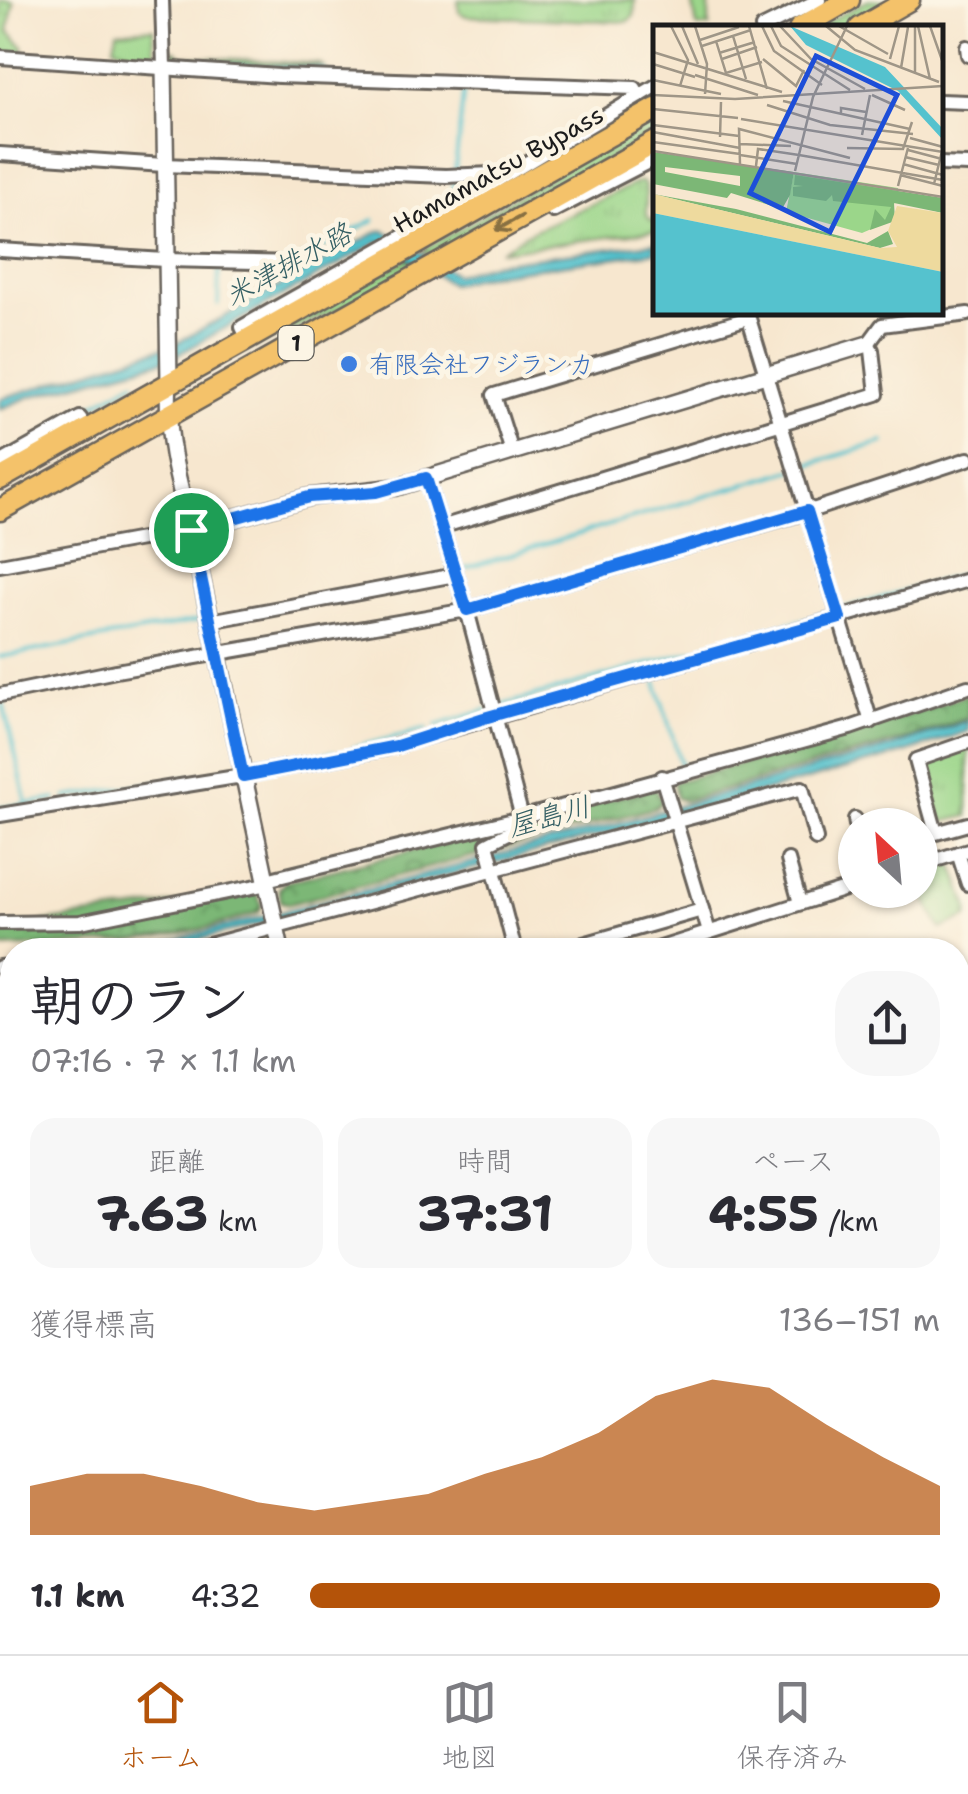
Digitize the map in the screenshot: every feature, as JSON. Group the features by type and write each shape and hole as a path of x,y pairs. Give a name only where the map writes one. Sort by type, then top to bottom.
{"highway":[{"path":"805,25 849,0"},
{"path":"865,25 905,2"},
{"name":"Hamamatsu Bypass","path":"0,510 168,400 248,338 647,102"},
{"name":"Hamamatsu Bypass","path":"0,481 87,430 168,400 352,311 653,144"},
{"path":"0,481 94,444 168,400"}],"street":[{"path":"162,0 168,400 174,464 279,938"},
{"path":"768,25 819,0"},
{"path":"967,48 968,55"},
{"path":"0,58 279,76 635,88 647,102 496,181 399,246"},
{"path":"943,100 968,102"},
{"path":"0,154 164,165 446,176 492,174 496,181"},
{"path":"548,202 552,211 653,160"},
{"path":"943,164 968,165"},
{"path":"0,250 296,263"},
{"path":"0,565 191,530 309,497 376,492 868,344 882,325 968,314"},
{"path":"512,452 494,395 751,315 780,424 871,722"},
{"path":"441,526 877,394 868,344"},
{"path":"0,463 80,418 87,430"},
{"path":"0,695 467,610 807,511 968,459"},
{"path":"426,478 467,610 524,824 487,844 511,938"},
{"path":"210,621 455,575"},
{"path":"0,815 384,749 968,580"},
{"path":"0,923 80,922 266,882 871,722 968,687"},
{"path":"968,742 916,760 936,833 968,824"},
{"path":"662,778 709,932"},
{"path":"224,938 275,920 492,863 802,788 816,839"},
{"path":"954,828 968,884"},
{"path":"938,859 962,851"},
{"path":"788,860 800,904"},
{"path":"691,938 838,892"},
{"path":"604,938 702,910"}],"green space":[{"path":"0,0 14,2 8,31 23,46 23,53 0,53"},
{"path":"458,0 635,0 634,16 627,22 466,16 459,12"},
{"path":"692,0 709,0 709,25 697,25"},
{"path":"868,0 887,1 849,25 822,25"},
{"path":"153,28 153,62 138,61 114,46 117,31"},
{"path":"174,50 182,56 323,67 176,62 171,57"},
{"path":"653,118 653,134 435,257 423,250"},
{"path":"641,181 646,186 646,213 653,220 653,231 500,251 526,234"},
{"path":"407,259 417,267 353,303 235,356"},
{"path":"968,694 968,718 907,739 684,801 676,798 673,782 863,731"},
{"path":"968,746 968,816 942,822 924,764"},
{"path":"655,787 662,802 655,808 494,851 491,846 547,816"},
{"path":"474,835 481,837 484,846 478,855 290,904 281,902 279,888 285,882"},
{"path":"952,863 968,907 968,917 941,929 930,908 938,908 938,867"},
{"path":"256,892 262,905 259,912 227,923 154,938 0,938 0,928"}],"water":[{"path":"379,231 456,275 494,263 653,243 653,252 493,274 451,284 380,241 172,358 29,397 0,409 0,399 175,344"},
{"path":"968,721 968,731 911,751 672,817 205,938 182,938 575,835 891,747"}],"waterway":[{"path":"213,65 325,71"},
{"path":"455,170 464,86"},
{"path":"454,181 452,192 456,198"},
{"name":"米津排水路","path":"299,259 374,220"},
{"name":"米津排水路","path":"218,304 219,265"},
{"path":"77,414 134,382"},
{"path":"797,468 883,442"},
{"path":"457,571 792,470"},
{"path":"185,538 201,620"},
{"path":"843,609 968,573"},
{"path":"500,706 831,612"},
{"path":"0,657 202,620"},
{"path":"655,679 682,768"},
{"path":"2,699 27,803"},
{"path":"436,726 487,710"},
{"path":"353,748 427,729"},
{"path":"252,767 335,752"},
{"path":"66,797 233,771"},
{"path":"0,808 56,799"}],"place":[{"name":"有限会社フジランカ","path":"349,364"}],"route":[{"path":"426,478 467,610 807,511 840,618 397,746 243,776 191,530 309,497 376,492 426,478"}],"water label":[{"name":"屋島川","path":"549,816"}]}
